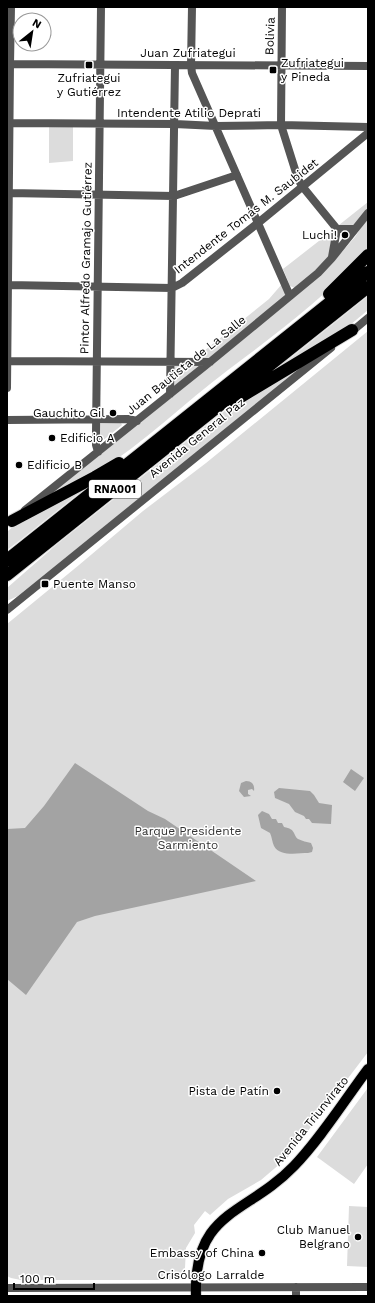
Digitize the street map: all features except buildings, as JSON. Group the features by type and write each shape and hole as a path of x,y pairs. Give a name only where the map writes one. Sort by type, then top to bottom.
{"highway":[{"path":"288,335 368,255"},
{"name":"Avenida General Paz","path":"8,559 368,272"},
{"name":"Avenida General Paz","path":"7,575 368,287"},
{"path":"208,414 232,403 352,330"},
{"path":"9,523 95,477 158,440"},
{"path":"7,581 22,564"}],"main road":[{"name":"Avenida Triunvirato","path":"196,1292 199,1258 205,1243 214,1228 226,1216 269,1188 287,1174 309,1149 368,1069"}],"street":[{"path":"7,388 9,193 8,64 12,7"},
{"name":"Pintor Alfredo Gramajo Gutiérrez","path":"98,452 96,445 97,287 101,7"},
{"path":"192,7 190,65 192,73 290,296"},
{"name":"Bolivia","path":"282,7 281,125 298,179 337,229"},
{"name":"Juan Zufriategui","path":"8,64 368,66"},
{"path":"170,394 175,65"},
{"name":"Intendente Atilio Deprati","path":"9,123 368,127"},
{"name":"Intendente Tomás M. Saubidet","path":"8,285 172,288 182,282 258,223 368,133"},
{"path":"9,193 174,196 237,175"},
{"name":"Juan Bautista de La Salle","path":"9,523 210,362 318,273 368,213"},
{"path":"332,258 337,229 355,229"},
{"name":"Avenida General Paz","path":"7,610 368,318"},
{"path":"7,361 210,362"},
{"path":"7,420 128,419 137,421"},
{"path":"7,1284 16,1288"},
{"path":"296,1287 296,1296"},
{"name":"Crisólogo Larralde","path":"7,1288 78,1292 196,1292 296,1287 368,1287"}],"green space":[{"path":"49,126 73,126 73,161 49,163"},
{"path":"368,202 368,208 353,226 339,225"},
{"path":"368,217 368,249 336,283 319,298 131,449 89,477 37,504 327,269 355,237"},
{"path":"333,230 327,260 314,273 295,288 290,286 283,269"},
{"path":"282,284 286,296 207,360 194,359 269,299"},
{"path":"368,296 368,310 344,330 272,373"},
{"name":"Parque Presidente Sarmiento","path":"368,331 368,1052 288,1157 261,1180 228,1199 210,1215 205,1211 194,1225 195,1233 186,1248 185,1268 174,1280 21,1280 11,1278 7,1276 7,624 143,511 206,463"},
{"path":"172,364 199,365 200,367 173,388"},
{"path":"305,365 18,596 7,601 7,588 56,545 226,410"},
{"path":"121,423 122,425 99,442 100,424"},
{"path":"92,483 7,550 7,532 19,521"},
{"path":"367,1089 368,1164 354,1184 317,1157"},
{"name":"Club Manuel Belgrano","path":"349,1206 368,1207 368,1267 347,1266"}],"shaded area":[{"path":"75,763 148,811 165,819 256,881 95,916 77,922 26,995 7,979 7,829 25,828 44,806"},
{"path":"351,769 364,778 355,791 343,782"},
{"path":"246,781 253,784 254,791 252,789 248,790 248,794 251,796 244,797 239,791 241,783"},
{"path":"279,788 310,791 319,803 332,805 331,824 312,823 309,819 306,819 304,816 295,812 289,804 275,798 274,792"},
{"path":"262,811 269,814 272,819 276,819 278,823 282,823 284,827 291,829 298,839 311,843 313,848 312,852 290,854 280,852 274,846 270,833 261,828 258,815"}],"place":[{"name":"Zufriategui y Gutiérrez","path":"89,65"},
{"name":"Zufriategui y Pineda","path":"273,70"},
{"name":"Luchi!","path":"345,235"},
{"name":"Gauchito Gil","path":"113,413"},
{"name":"Edificio A","path":"52,438"},
{"name":"Edificio B","path":"19,465"},
{"name":"Puente Manso","path":"45,584"},
{"name":"Pista de Patín","path":"277,1091"},
{"name":"Club Manuel Belgrano","path":"358,1237"},
{"name":"Embassy of China","path":"262,1253"}]}
